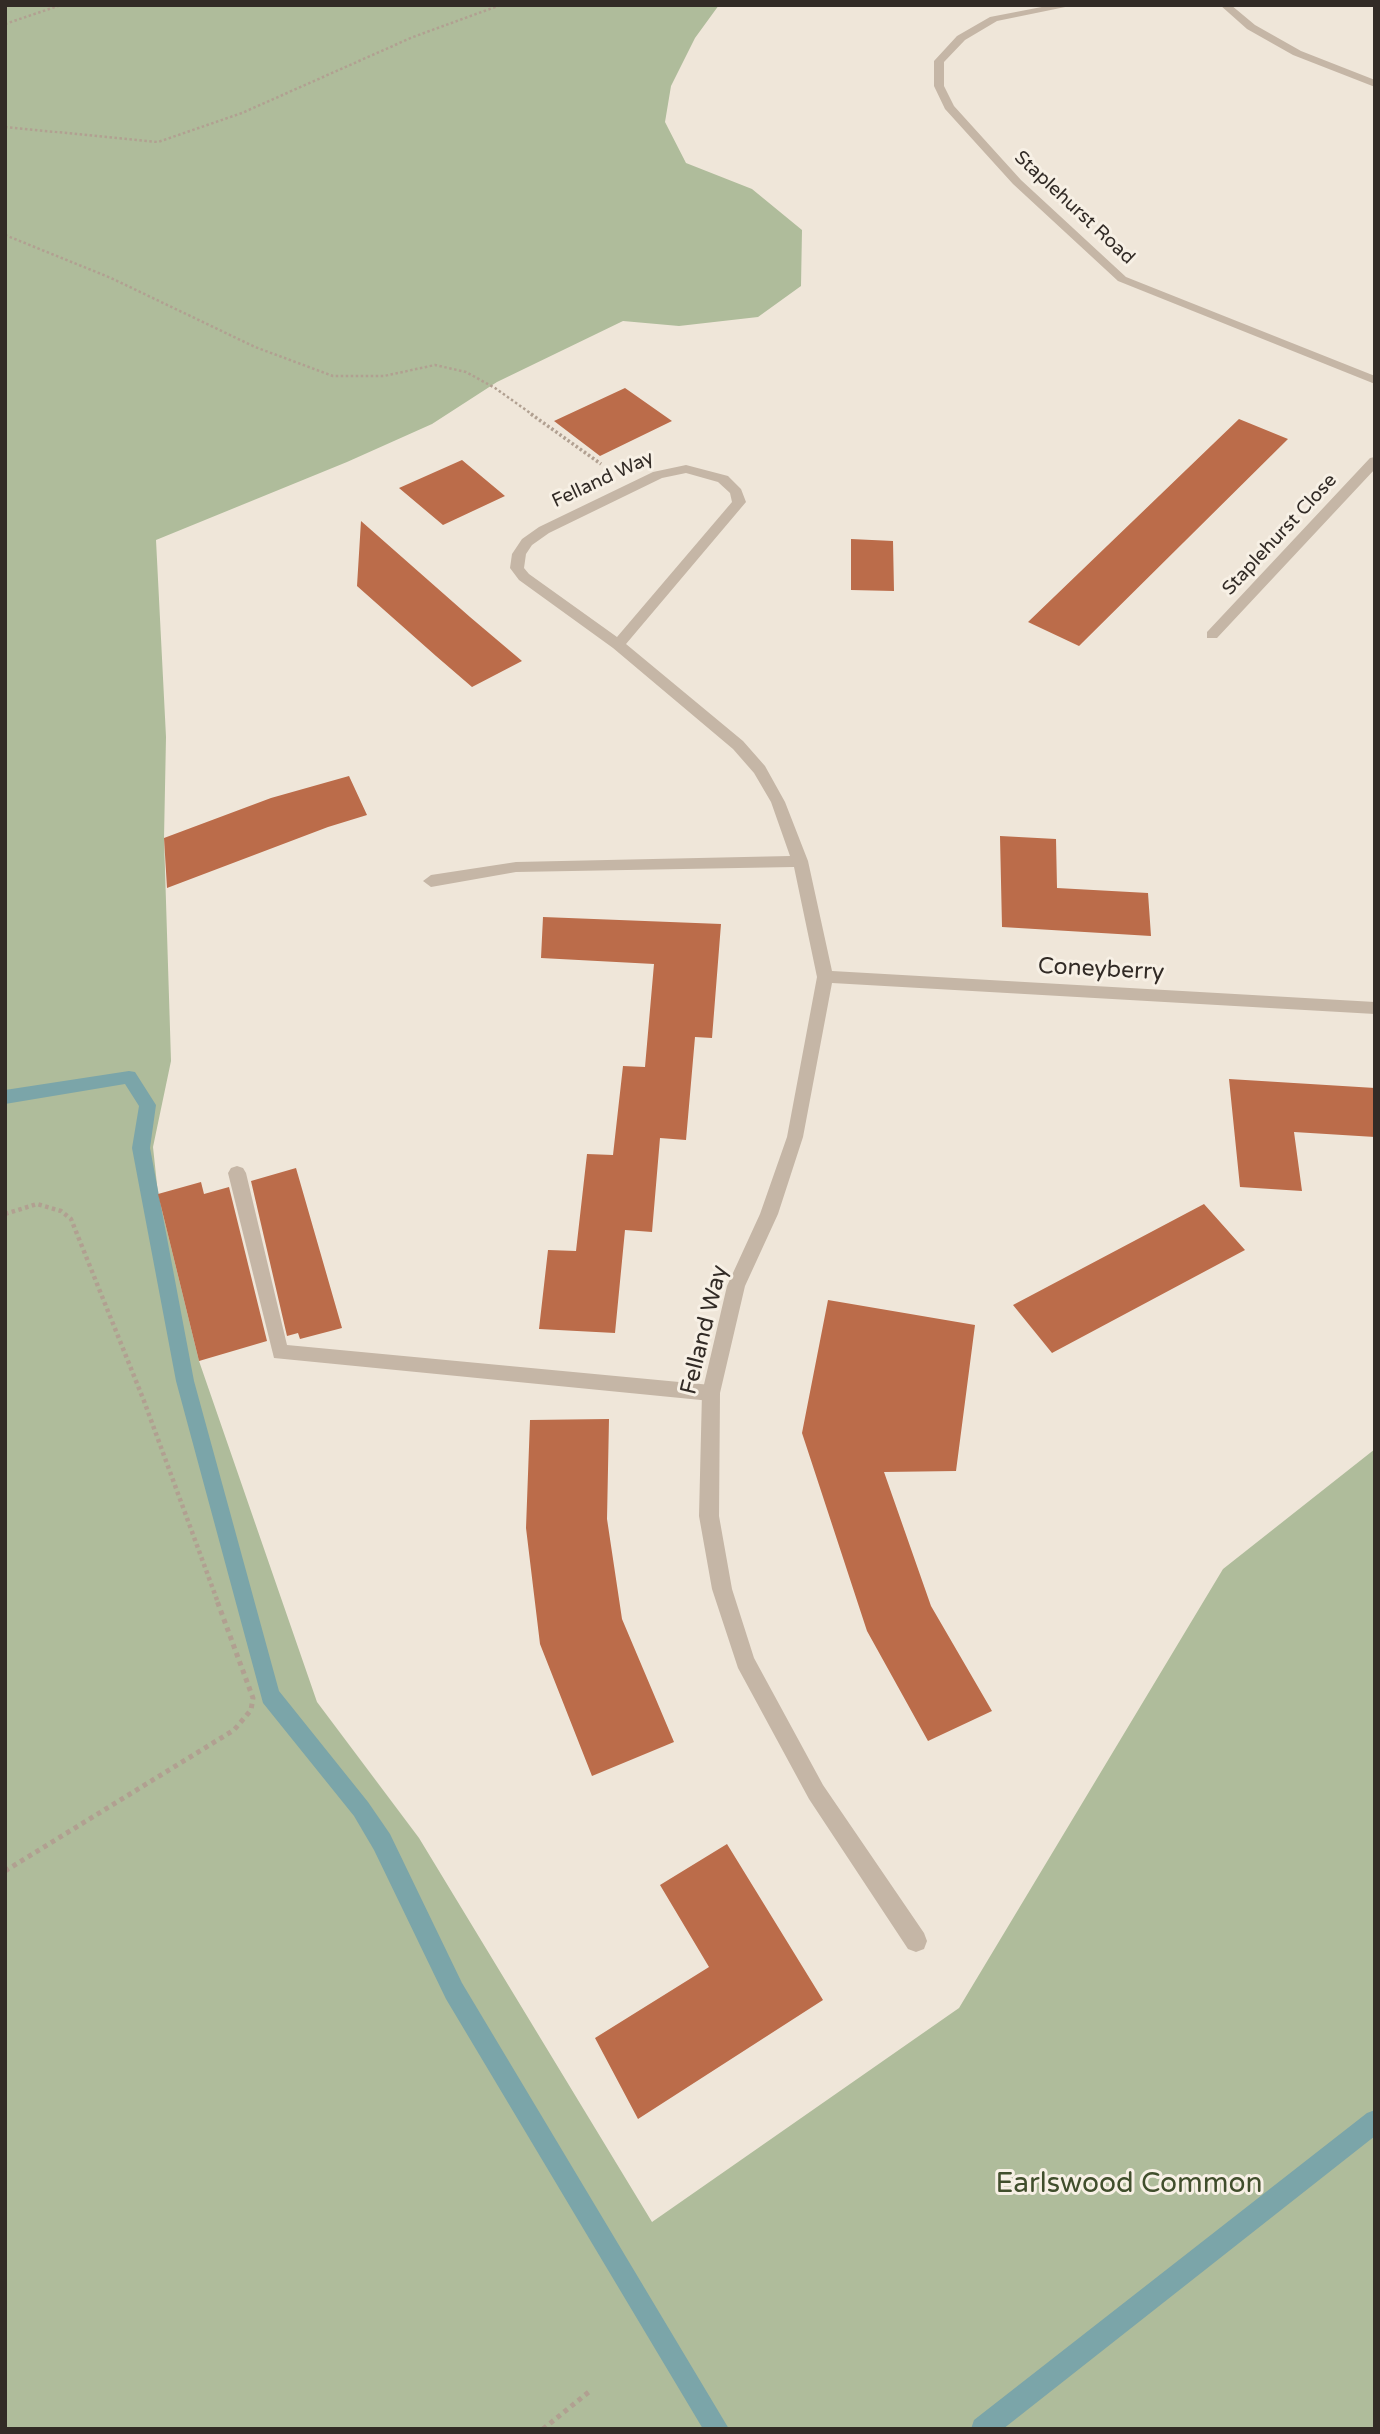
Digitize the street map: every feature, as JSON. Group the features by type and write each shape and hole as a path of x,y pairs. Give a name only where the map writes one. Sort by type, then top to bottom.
{"street":[{"name":"Staplehurst Road","path":"1070,5 995,19 961,38 939,61 939,86 949,107 1017,181 1122,279 1375,380"},
{"path":"1225,5 1251,27 1297,53 1375,84"},
{"name":"Staplehurst Close","path":"1212,635 1375,461"},
{"name":"Felland Way","path":"618,645 732,513 738,502 731,485 699,471 673,471 634,486 527,541 519,554 517,568 524,577 618,645 738,746 760,770 778,802 800,861 825,977 794,1137 769,1214 736,1286 711,1393 709,1516 722,1589 745,1661 816,1792 916,1941"},
{"path":"431,881 516,867 800,861"},
{"name":"Coneyberry","path":"825,977 1375,1008"},
{"path":"237,1173 280,1353 711,1393"}],"path":[{"path":"5,24 61,5"},
{"path":"5,127 159,142 242,113 413,37 498,6"},
{"path":"5,235 111,278 255,347 334,376 384,376 435,365 466,372 495,388 634,486"},
{"path":"5,1214 37,1204 61,1211 71,1219 144,1401 253,1698 251,1710 234,1730 5,1871"},
{"path":"543,2429 590,2391"}],"green space":[{"name":"Earlswood Common","path":"5,5 719,5 695,38 671,86 665,122 686,163 752,189 802,230 801,286 758,317 679,326 623,321 497,382 432,424 156,540 166,737 164,838 171,1061 153,1147 158,1194 199,1361 317,1702 419,1838 652,2222 959,2008 1223,1569 1375,1449 1375,2429 5,2429"}],"building":[{"path":"625,388 672,421 600,456 554,421"},
{"path":"1239,419 1288,439 1079,646 1028,622"},
{"path":"462,460 505,496 443,525 399,488"},
{"path":"361,521 522,661 472,687 436,656 357,586"},
{"path":"851,539 893,541 894,591 851,590"},
{"path":"349,776 367,815 167,888 164,838 271,798"},
{"path":"1000,836 1056,839 1057,888 1148,893 1151,936 1002,927"},
{"path":"543,917 721,924 712,1038 695,1037 686,1140 660,1138 652,1232 625,1230 615,1333 539,1329 548,1250 576,1251 587,1154 613,1155 623,1066 645,1067 654,964 541,958"},
{"path":"1229,1079 1375,1088 1375,1137 1294,1132 1302,1191 1240,1187"},
{"path":"296,1168 342,1328 300,1339 298,1333 287,1336 251,1181"},
{"path":"201,1182 204,1194 229,1187 267,1341 199,1361 158,1194"},
{"path":"1204,1204 1245,1250 1052,1353 1013,1305"},
{"path":"828,1300 975,1325 956,1471 884,1472 931,1606 992,1711 928,1741 867,1631 802,1433"},
{"path":"609,1419 607,1519 622,1619 674,1742 592,1776 540,1644 526,1528 530,1420"},
{"path":"727,1844 823,2000 638,2119 595,2038 709,1967 660,1885"}],"waterway":[{"path":"5,1097 129,1077 148,1105 141,1148 185,1381 270,1696 361,1809 382,1842 454,1991 717,2429"},
{"path":"983,2429 1375,2121"}]}
